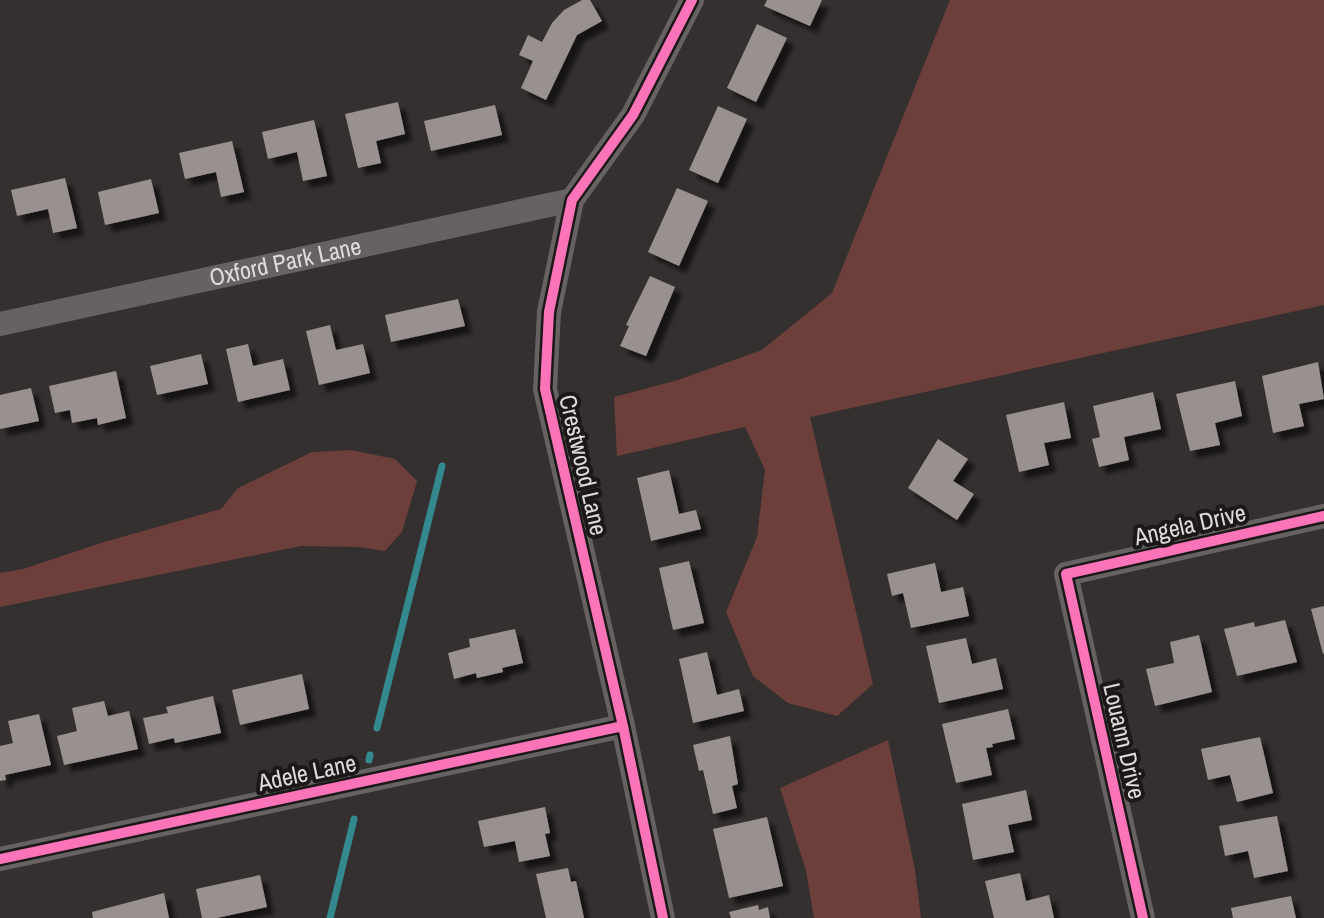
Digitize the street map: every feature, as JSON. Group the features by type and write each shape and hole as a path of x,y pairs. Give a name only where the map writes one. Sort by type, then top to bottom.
{"street":[{"name":"Crestwood Lane","path":"663,918 623,726 545,389 549,312 572,200 633,115 692,0"},
{"name":"Oxford Park Lane","path":"0,324 572,200"},
{"name":"Angela Drive","path":"1066,574 1324,516"},
{"name":"Louann Drive","path":"1066,574 1143,918"},
{"name":"Adele Lane","path":"0,859 623,726"}],"shaded area":[{"path":"950,0 1324,0 1324,305 810,417 873,684 837,716 788,703 753,676 726,612 757,537 765,470 745,427 617,456 614,397 678,380 762,350 832,293"},
{"path":"351,450 395,459 417,481 402,532 385,551 359,547 301,546 0,607 0,573 23,569 221,509 238,488 312,452"},
{"path":"888,740 915,870 921,918 814,918 806,871 780,788"}],"building":[{"path":"582,0 590,0 602,21 577,35 546,100 521,88 533,61 519,55 528,35 542,42 552,23 564,10"},
{"path":"767,0 822,0 810,26 764,6"},
{"path":"757,24 787,38 756,102 727,88"},
{"path":"398,102 405,134 376,141 381,163 358,168 345,114"},
{"path":"495,105 502,135 431,151 424,121"},
{"path":"718,106 747,119 718,183 689,170"},
{"path":"314,120 327,176 303,181 297,152 268,159 262,132"},
{"path":"232,141 244,192 221,197 216,172 185,179 179,153"},
{"path":"65,178 77,228 53,233 48,209 17,216 11,190"},
{"path":"151,179 159,213 105,225 98,192"},
{"path":"677,188 708,201 679,266 648,252"},
{"path":"650,276 675,287 646,356 620,346 629,326 626,325"},
{"path":"458,299 465,326 391,342 385,315"},
{"path":"330,325 336,350 363,344 370,373 319,385 306,331"},
{"path":"248,344 253,366 283,359 290,390 238,402 226,349"},
{"path":"201,354 208,384 157,395 150,366"},
{"path":"1318,362 1324,399 1299,404 1304,426 1273,433 1262,376"},
{"path":"116,371 126,418 98,425 97,418 72,423 70,410 55,413 49,386"},
{"path":"1235,381 1242,416 1215,423 1220,445 1190,451 1176,394"},
{"path":"31,388 39,421 0,429 0,395"},
{"path":"1153,392 1161,429 1124,437 1129,460 1099,467 1092,439 1100,437 1093,406"},
{"path":"1064,402 1071,438 1044,443 1049,465 1019,472 1006,415"},
{"path":"938,439 968,459 953,481 974,494 957,520 908,488"},
{"path":"669,470 679,514 696,510 701,529 651,541 637,478"},
{"path":"689,561 704,623 673,630 659,568"},
{"path":"935,563 941,592 963,587 969,616 911,628 903,593 892,596 887,574"},
{"path":"1324,606 1324,653 1323,654 1311,609"},
{"path":"1285,620 1297,662 1237,676 1224,629 1254,622 1255,627"},
{"path":"515,629 523,663 502,668 503,672 477,678 476,673 454,679 448,653 470,647 469,639"},
{"path":"1199,635 1212,692 1155,706 1146,669 1174,663 1170,642"},
{"path":"966,638 972,664 996,658 1003,689 939,703 926,646"},
{"path":"707,652 717,695 739,689 744,711 693,723 679,659"},
{"path":"302,674 309,709 240,725 232,690"},
{"path":"213,696 221,733 175,743 174,738 149,744 143,718 168,713 166,707"},
{"path":"104,701 108,716 129,711 138,749 64,765 57,736 77,731 72,708"},
{"path":"1008,709 1015,739 986,748 992,775 956,783 942,724"},
{"path":"39,714 51,765 5,775 6,780 0,781 0,746 13,743 8,721"},
{"path":"730,736 738,784 732,786 737,808 713,814 703,770 699,771 693,745"},
{"path":"1260,737 1273,793 1237,802 1230,775 1208,780 1201,749"},
{"path":"1026,790 1032,820 1008,825 1014,852 973,860 962,804"},
{"path":"545,807 550,833 545,834 550,856 519,862 515,841 484,847 478,821"},
{"path":"1277,816 1288,871 1254,878 1248,851 1225,856 1219,826"},
{"path":"767,817 783,886 729,898 713,829"},
{"path":"568,868 571,882 576,881 584,918 546,918 536,874"},
{"path":"1020,873 1026,901 1049,895 1054,918 994,918 985,881"},
{"path":"260,875 267,907 217,918 202,918 196,889"},
{"path":"164,893 169,918 93,918 92,912"},
{"path":"1291,896 1296,918 1233,918 1231,908"},
{"path":"758,905 759,910 768,907 770,918 731,918 729,912"}],"waterway":[{"path":"377,728 442,466"},
{"path":"369,760 370,755"},
{"path":"330,918 354,819"}],"cycle path":[{"path":"663,918 623,726 545,389 549,312 572,200 633,115 692,0"},
{"path":"1143,918 1066,574 1324,516"},
{"path":"0,859 623,726"}]}
